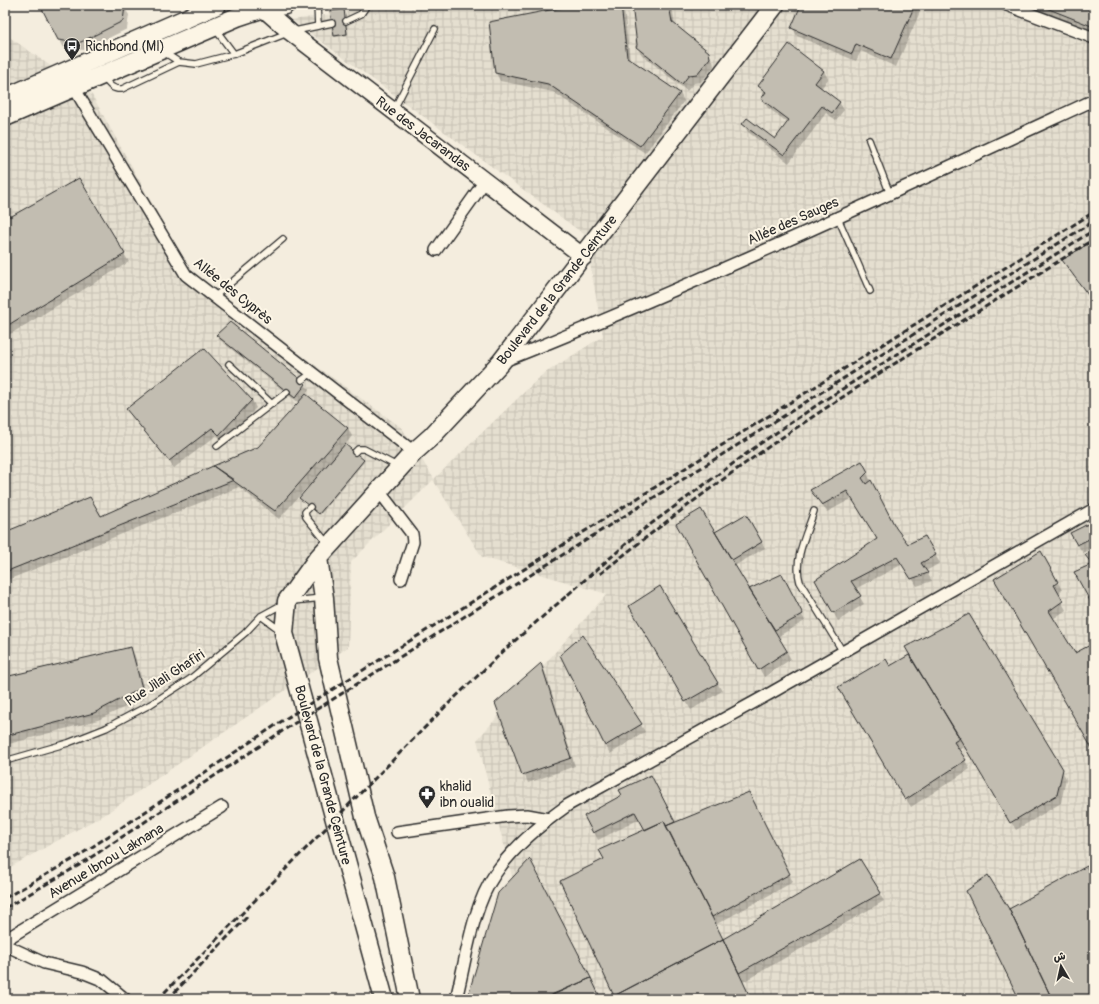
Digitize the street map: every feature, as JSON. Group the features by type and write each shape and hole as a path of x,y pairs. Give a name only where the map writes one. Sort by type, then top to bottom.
{"main road":[{"path":"5,98 195,9 217,5"},
{"path":"5,117 73,86 262,6 285,5"},
{"name":"Boulevard de la Grande Ceinture","path":"384,999 284,633 287,601 324,552 400,467 432,436 501,362 584,257 775,5"},
{"name":"Boulevard de la Grande Ceinture","path":"324,552 324,598 328,658 365,817 385,878 410,999"}],"street":[{"path":"1007,5 1094,38"},
{"name":"Rue des Jacarandas","path":"262,6 290,32 584,257"},
{"name":"Allée des Cyprès","path":"73,86 186,276 414,452"},
{"name":"Allée des Sauges","path":"501,362 623,313 838,218 1094,100"},
{"path":"436,250 485,181"},
{"path":"379,491 412,534 413,542 402,579"},
{"path":"456,999 480,907 495,874 510,855 549,819 568,805 621,777 1094,509"},
{"name":"Avenue Ibnou Laknana","path":"5,940 222,807"},
{"path":"397,832 508,816 528,815 549,819"},
{"path":"5,945 44,963 82,972 102,980 125,999"}],"lane":[{"path":"317,5 318,26"},
{"path":"346,21 360,14 367,5"},
{"path":"159,49 179,62 196,64 234,54 290,32 332,23"},
{"path":"214,26 234,54"},
{"path":"393,111 435,29"},
{"path":"102,74 109,85 116,90 122,89 179,62"},
{"path":"869,140 890,194"},
{"path":"838,218 870,291"},
{"path":"214,297 283,239"},
{"path":"229,364 272,404"},
{"path":"302,380 312,373"},
{"path":"217,446 287,392"},
{"path":"356,452 358,449 364,449 400,467"},
{"path":"310,507 305,512 306,517 324,552"},
{"path":"814,511 798,563 798,573 800,582 843,652"},
{"name":"Rue Jilali Ghafiri","path":"5,761 68,743 106,728 151,704 190,679 221,654 261,616 287,601 324,598"},
{"path":"261,616 284,633"}],"shaded area":[{"path":"392,5 1094,5 1094,999 486,999 515,888 477,740 607,594 482,557 433,480 351,562 348,647 107,813 5,870 5,34 92,95 193,277 402,428 434,479 542,375 603,336 585,235 292,20"}],"building":[{"path":"40,5 125,6 123,21 79,43 58,40"},
{"path":"575,5 621,5 627,57 680,93 640,146 548,84 495,73 489,22"},
{"path":"632,5 669,5 672,22 709,52 710,58 697,74 689,75 682,84 636,47"},
{"path":"801,5 915,5 891,59 856,44 852,54 791,28"},
{"path":"1039,5 1094,5 1094,27"},
{"path":"344,9 347,34 334,36 330,11"},
{"path":"789,44 824,71 815,83 840,102 832,113 822,106 784,155 742,124 747,118 775,139 789,120 761,99 766,92 758,86"},
{"path":"79,178 125,254 5,327 5,208 10,217"},
{"path":"1094,240 1094,303 1062,260"},
{"path":"230,322 306,384 295,398 216,335"},
{"path":"204,348 252,400 219,435 212,428 169,461 126,409"},
{"path":"306,394 348,428 275,511 213,466 258,447"},
{"path":"345,444 364,460 319,514 299,498"},
{"path":"862,461 868,472 862,478 866,484 871,480 896,528 908,544 925,536 936,555 921,563 928,573 911,579 897,557 851,581 861,596 833,613 815,580 877,539 847,491 822,505 810,490"},
{"path":"213,466 234,480 5,572 5,532 90,497 101,516"},
{"path":"701,509 787,651 758,670 676,524"},
{"path":"746,514 762,542 732,560 715,532"},
{"path":"1094,521 1094,546 1089,539 1077,545 1070,533"},
{"path":"1094,550 1094,608 1074,572 1092,564 1085,555"},
{"path":"1041,551 1058,582 1054,585 1063,601 1049,611 1075,653 1094,643 1094,752 994,579"},
{"path":"782,574 803,614 775,630 749,589"},
{"path":"660,586 718,683 685,702 629,606"},
{"path":"969,614 1063,769 1057,795 1010,823 905,647"},
{"path":"583,635 642,724 605,746 560,655"},
{"path":"131,647 142,688 94,713 5,736 5,677"},
{"path":"909,655 960,738 954,742 966,760 905,800 838,687 886,659 890,666"},
{"path":"541,663 571,758 522,775 495,703"},
{"path":"651,775 675,822 666,826 664,821 645,830 635,812 593,833 584,816 622,795 619,790"},
{"path":"749,792 790,874 712,917 666,826"},
{"path":"664,821 723,939 614,996 560,881 604,859 599,850"},
{"path":"530,859 591,978 544,999 467,999 498,893"},
{"path":"860,859 881,893 739,973 723,939"},
{"path":"1087,866 1090,875 1094,872 1094,993 1082,999 1052,999 1009,909"},
{"path":"988,875 1009,909 1052,999 1019,999 966,891"},
{"path":"723,939 751,999 616,999 614,996"},
{"path":"591,978 601,999 544,998"}],"railway":[{"path":"5,898 77,857 282,721 1094,212"},
{"path":"5,908 81,864 287,728 1094,221"},
{"path":"158,999 446,706 510,645 640,532 761,443 820,403 1094,230"},
{"path":"600,574 711,488 797,427 892,365 1094,239"},
{"path":"168,999 247,917"}],"place":[{"name":"Richbond (MI)","path":"72,61"},
{"name":"khalid ibn oualid","path":"427,809"}]}
